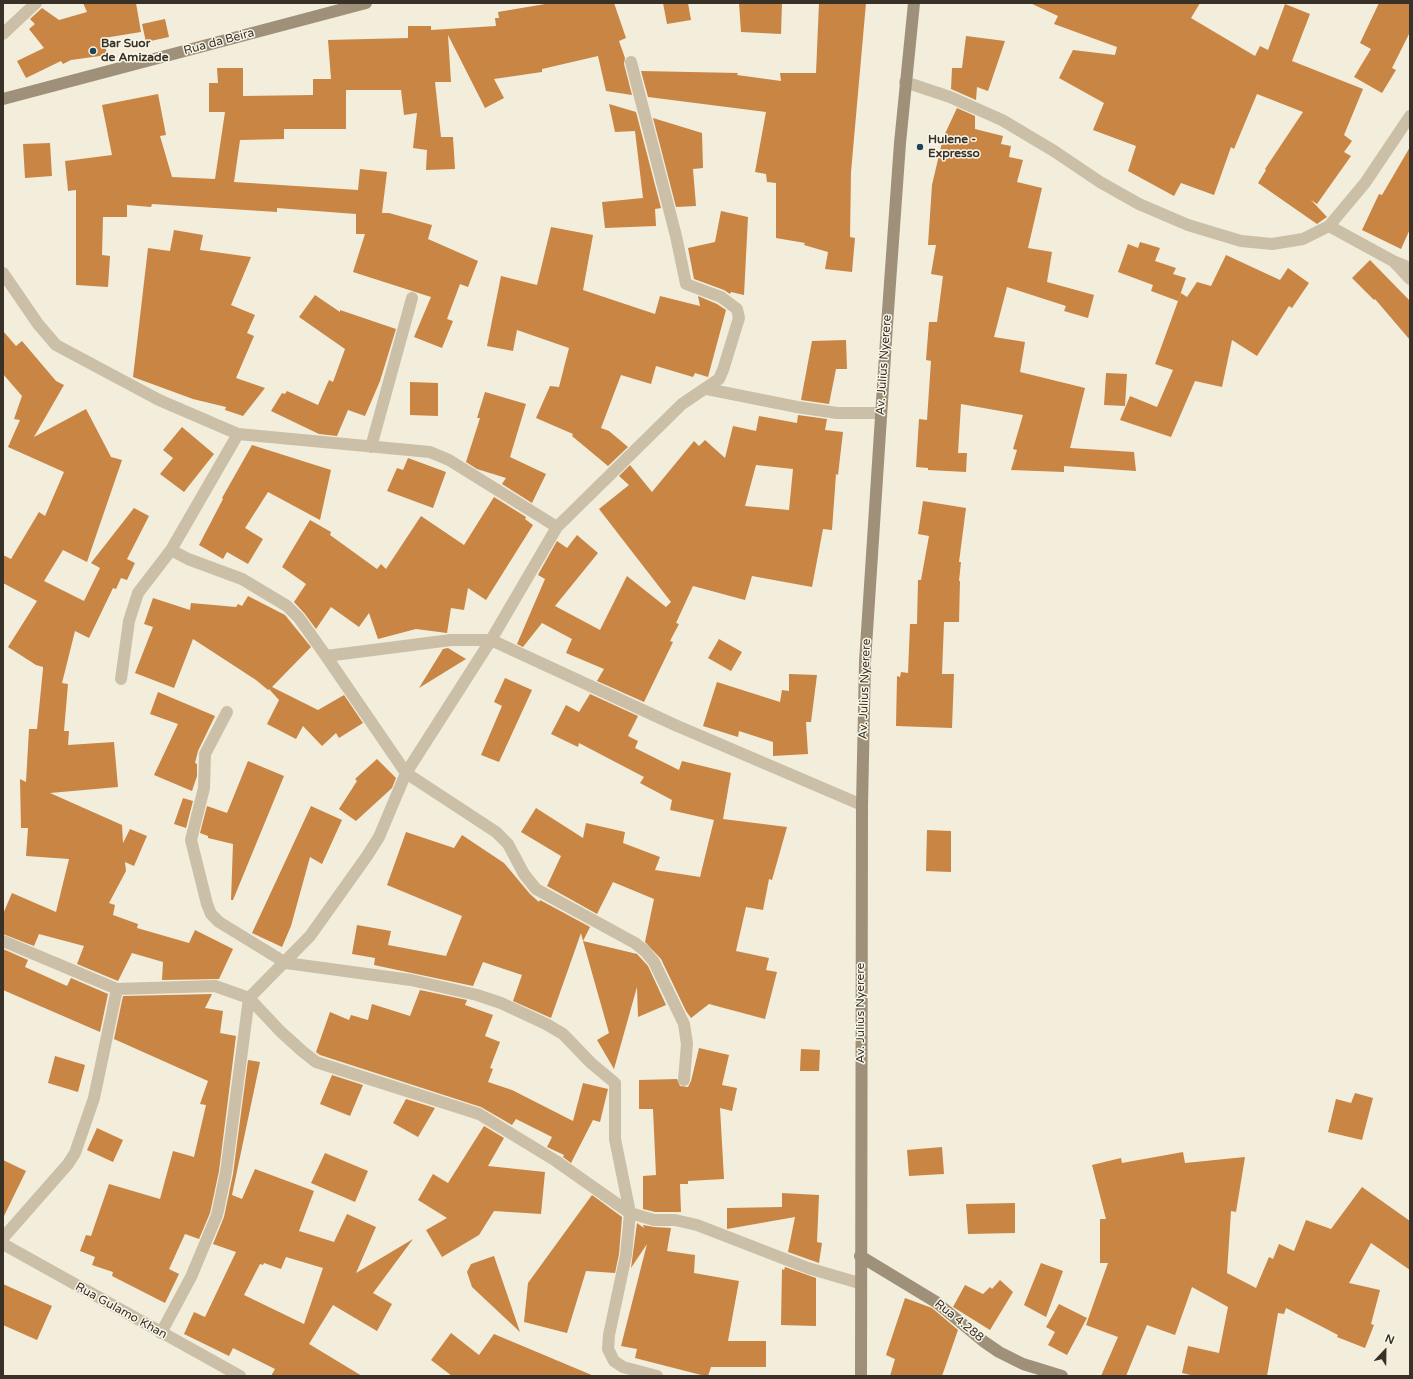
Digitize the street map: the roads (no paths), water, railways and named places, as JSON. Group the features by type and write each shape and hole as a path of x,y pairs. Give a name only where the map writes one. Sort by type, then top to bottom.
{"main road":[{"name":"Rua da Beira","path":"3,98 366,3"},
{"name":"Av. Julius Nyerere","path":"861,1376 860,1256 862,805 865,662 900,143 914,3"},
{"name":"Rua 4.288","path":"860,1256 936,1302 983,1342 999,1352 1023,1364 1062,1376"}],"street":[{"path":"3,34 36,3"},
{"path":"161,1333 191,1277 217,1215 226,1172 249,998 286,963 310,936 367,856 379,837 406,773 491,640 556,527 682,404 707,389 719,379 721,375 739,318 737,309 730,302 686,284 676,236 631,62"},
{"path":"905,82 950,97 1002,120 1054,151 1100,182 1139,204 1188,225 1241,241 1272,244 1303,239 1329,226 1365,183 1410,116"},
{"path":"1329,226 1393,261 1410,268"},
{"path":"1393,261 1410,279"},
{"path":"3,273 38,324 56,345 159,400 238,434 430,452 449,460 556,527"},
{"path":"371,447 412,298"},
{"path":"707,389 797,407 837,413 881,413"},
{"path":"121,679 129,621 138,593 171,550 238,434"},
{"path":"171,550 188,559 242,579 287,606 298,618 326,656 406,773 496,832 508,844 524,874 536,889 635,943 645,951 654,962 684,1024 687,1044 684,1080"},
{"path":"326,656 451,640 491,640 674,725 862,805"},
{"path":"227,712 205,754 204,788 191,832 192,847 212,914 219,922 286,963 411,980 477,995 501,1003 546,1024 563,1034 591,1063 615,1083 615,1139 630,1213 626,1256 608,1335 608,1349 614,1361 623,1367 657,1376"},
{"path":"3,941 117,989 215,986 249,998 280,1031 316,1062 479,1114 556,1161 630,1213 654,1220 675,1220 697,1225 808,1268 860,1283"},
{"path":"3,1238 68,1164 75,1153 94,1098 117,989"},
{"name":"Rua Gulamo Khan","path":"3,1244 240,1376"}],"place":[{"name":"Bar Suor de Amizade","path":"93,51"},
{"name":"Hulene - Expresso","path":"920,147"}]}
